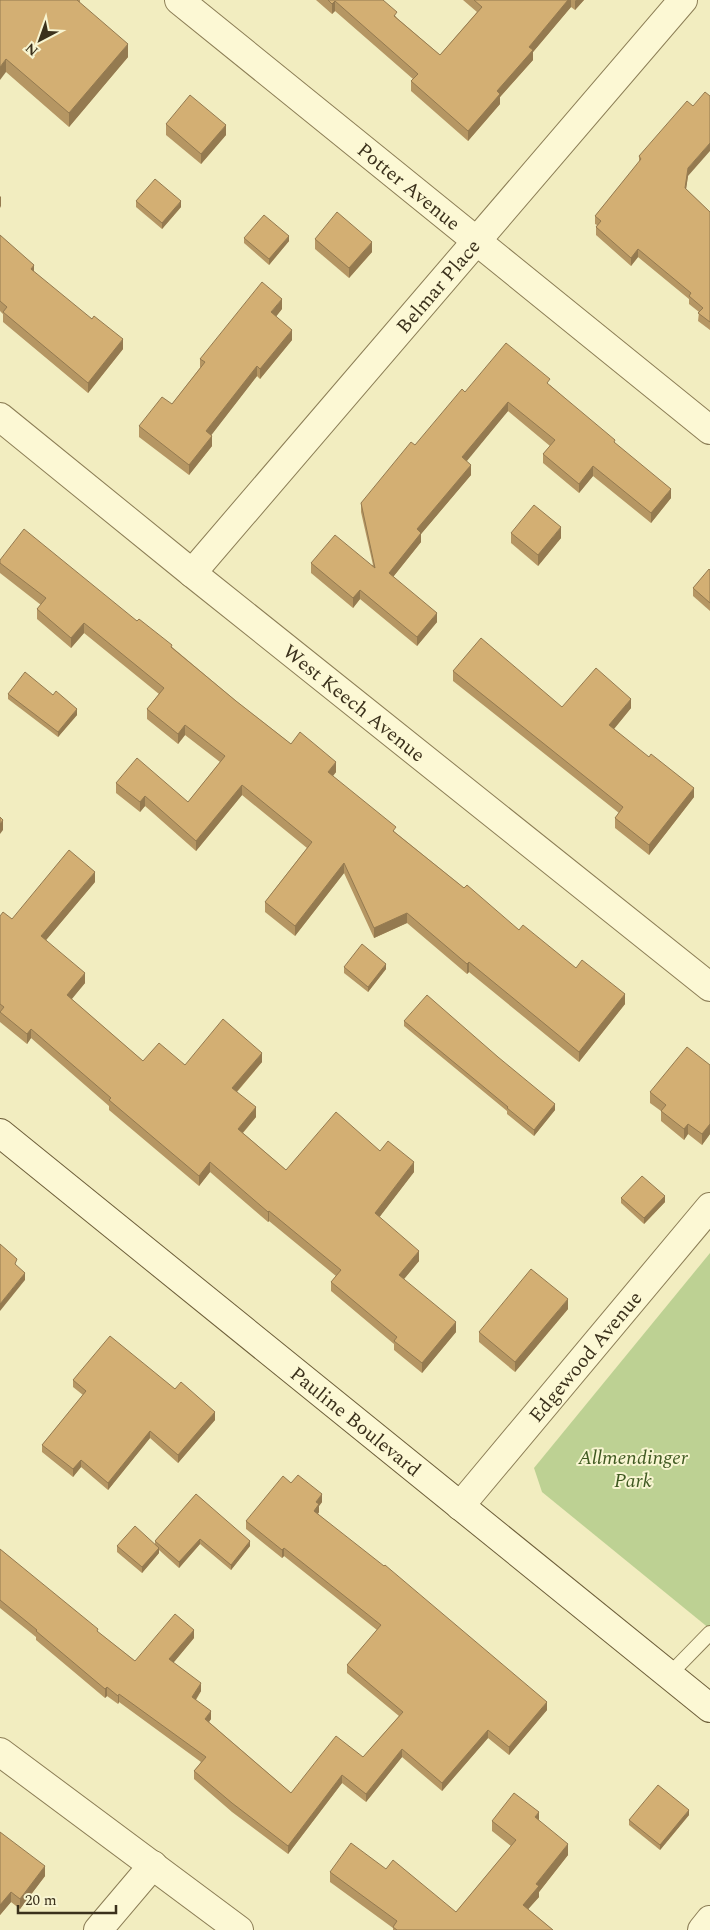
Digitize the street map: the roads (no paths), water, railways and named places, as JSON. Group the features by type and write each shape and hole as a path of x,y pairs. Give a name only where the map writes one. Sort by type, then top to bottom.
{"street":[{"name":"Potter Avenue","path":"179,0 710,430"},
{"name":"Belmar Place","path":"192,573 478,242 683,0"},
{"name":"West Keech Avenue","path":"0,417 710,987"},
{"name":"Pauline Boulevard","path":"0,1133 710,1708"},
{"name":"Edgewood Avenue","path":"460,1506 710,1207"},
{"path":"0,1752 239,1930"},
{"path":"98,1930 153,1866"},
{"path":"702,1930 710,1920"}],"lane":[{"path":"668,1675 710,1633"}],"park label":[{"name":"Allmendinger Park","path":"633,1468"}]}
